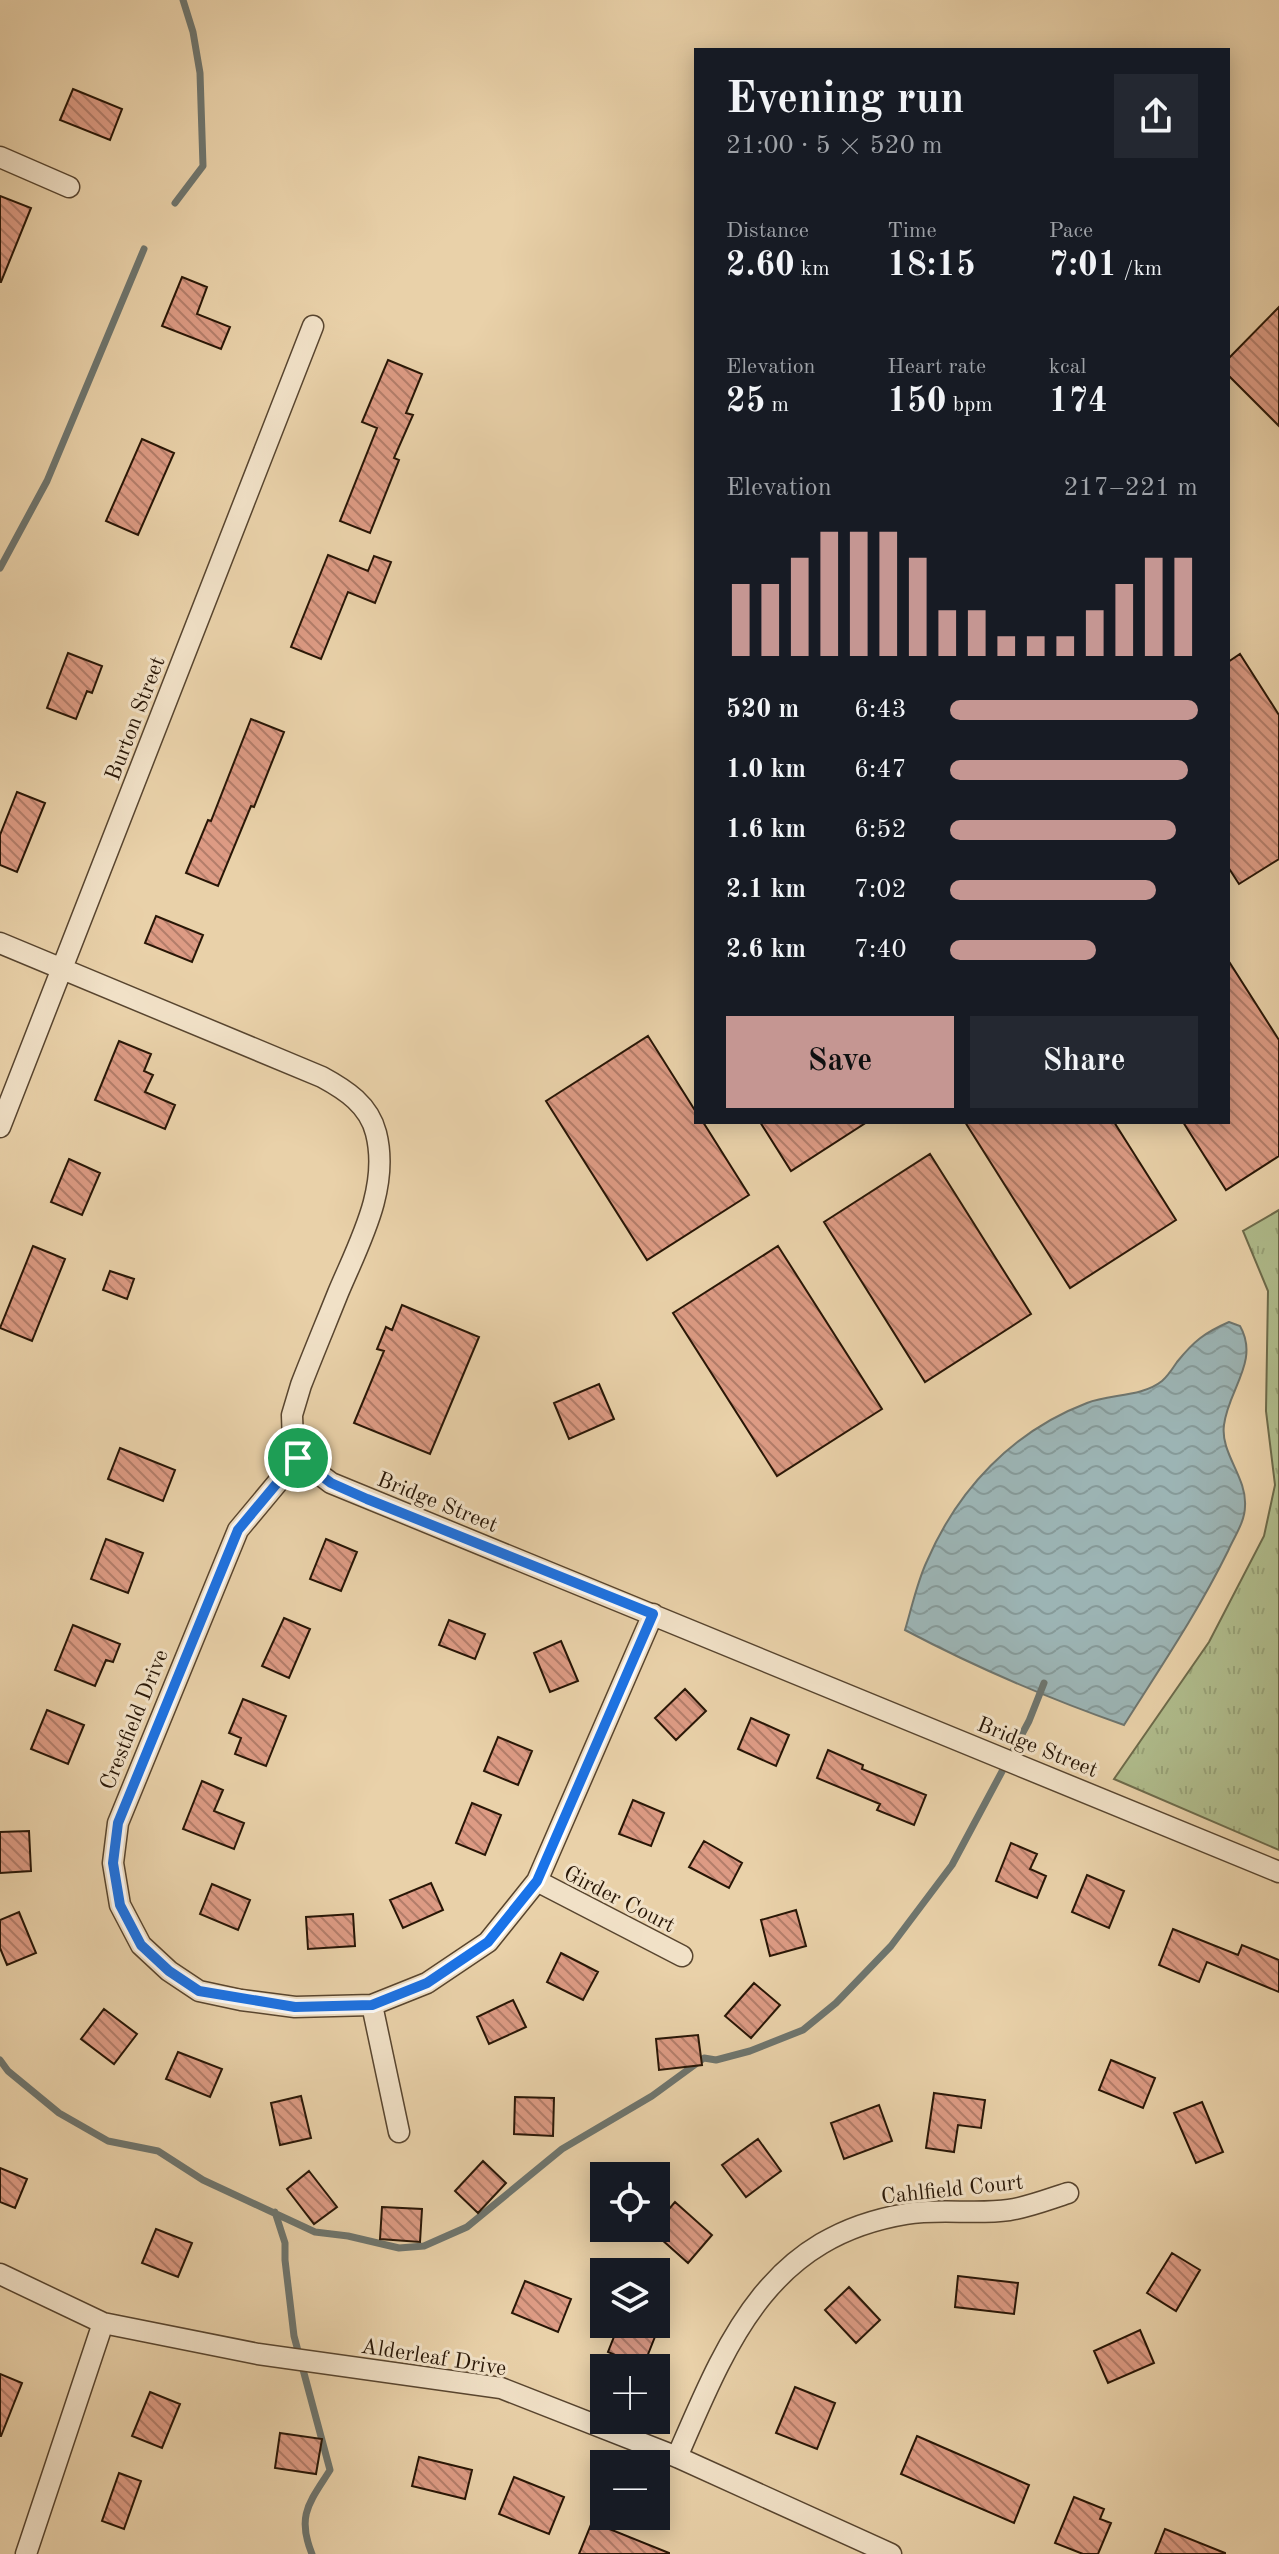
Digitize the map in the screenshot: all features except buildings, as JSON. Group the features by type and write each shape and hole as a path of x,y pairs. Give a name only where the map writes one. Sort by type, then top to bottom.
{"street":[{"path":"0,157 69,187"},
{"name":"Burton Street","path":"0,1127 313,326"},
{"path":"0,943 322,1077 349,1092 366,1111 376,1131 381,1163 374,1202 292,1415 293,1444 298,1458"},
{"name":"Bridge Street","path":"298,1458 331,1483 367,1499 1279,1872"},
{"name":"Crestfield Drive","path":"298,1458 238,1530 118,1823 113,1863 120,1905 141,1945 169,1971 199,1991 295,2007 372,2005 427,1983 488,1942 537,1881 653,1614"},
{"name":"Girder Court","path":"537,1881 682,1956"},
{"path":"372,2005 399,2132"},
{"name":"Cahlfield Court","path":"677,2457 719,2362 739,2327 769,2286 807,2252 843,2230 881,2218 943,2210 1010,2210 1068,2193"},
{"name":"Alderleaf Drive","path":"0,2274 103,2323 258,2354 501,2388 677,2457 891,2554"},
{"path":"26,2554 103,2323"}],"green space":[{"path":"1279,1210 1279,1850 1114,1779 1209,1642 1264,1536 1275,1485 1266,1411 1268,1291 1243,1231"}],"water":[{"path":"1229,1322 1240,1326 1246,1351 1245,1363 1224,1425 1226,1445 1245,1495 1243,1518 1204,1596 1124,1725 1013,1682 905,1630 920,1577 940,1535 972,1487 1012,1446 1035,1429 1087,1403 1154,1386 1166,1377 1194,1343"}],"waterway":[{"path":"175,203 203,166 200,73 193,32 183,0"},
{"path":"0,568 47,481 144,249"},
{"path":"0,2060 8,2071 59,2113 108,2141 158,2151 203,2180 315,2232 399,2248 424,2246 467,2227 562,2149 652,2096 704,2058 716,2060 750,2051 803,2030 836,2003 891,1946 952,1865 1029,1721 1044,1683"},
{"path":"275,2212 285,2243 294,2336 330,2470 311,2500 305,2519 312,2554"}],"route":[{"path":"298,1458 331,1483 367,1499 653,1614 537,1881 488,1942 427,1983 372,2005 295,2007 199,1991 169,1971 141,1945 120,1905 113,1863 118,1823 135,1776 238,1530 298,1458"}]}
